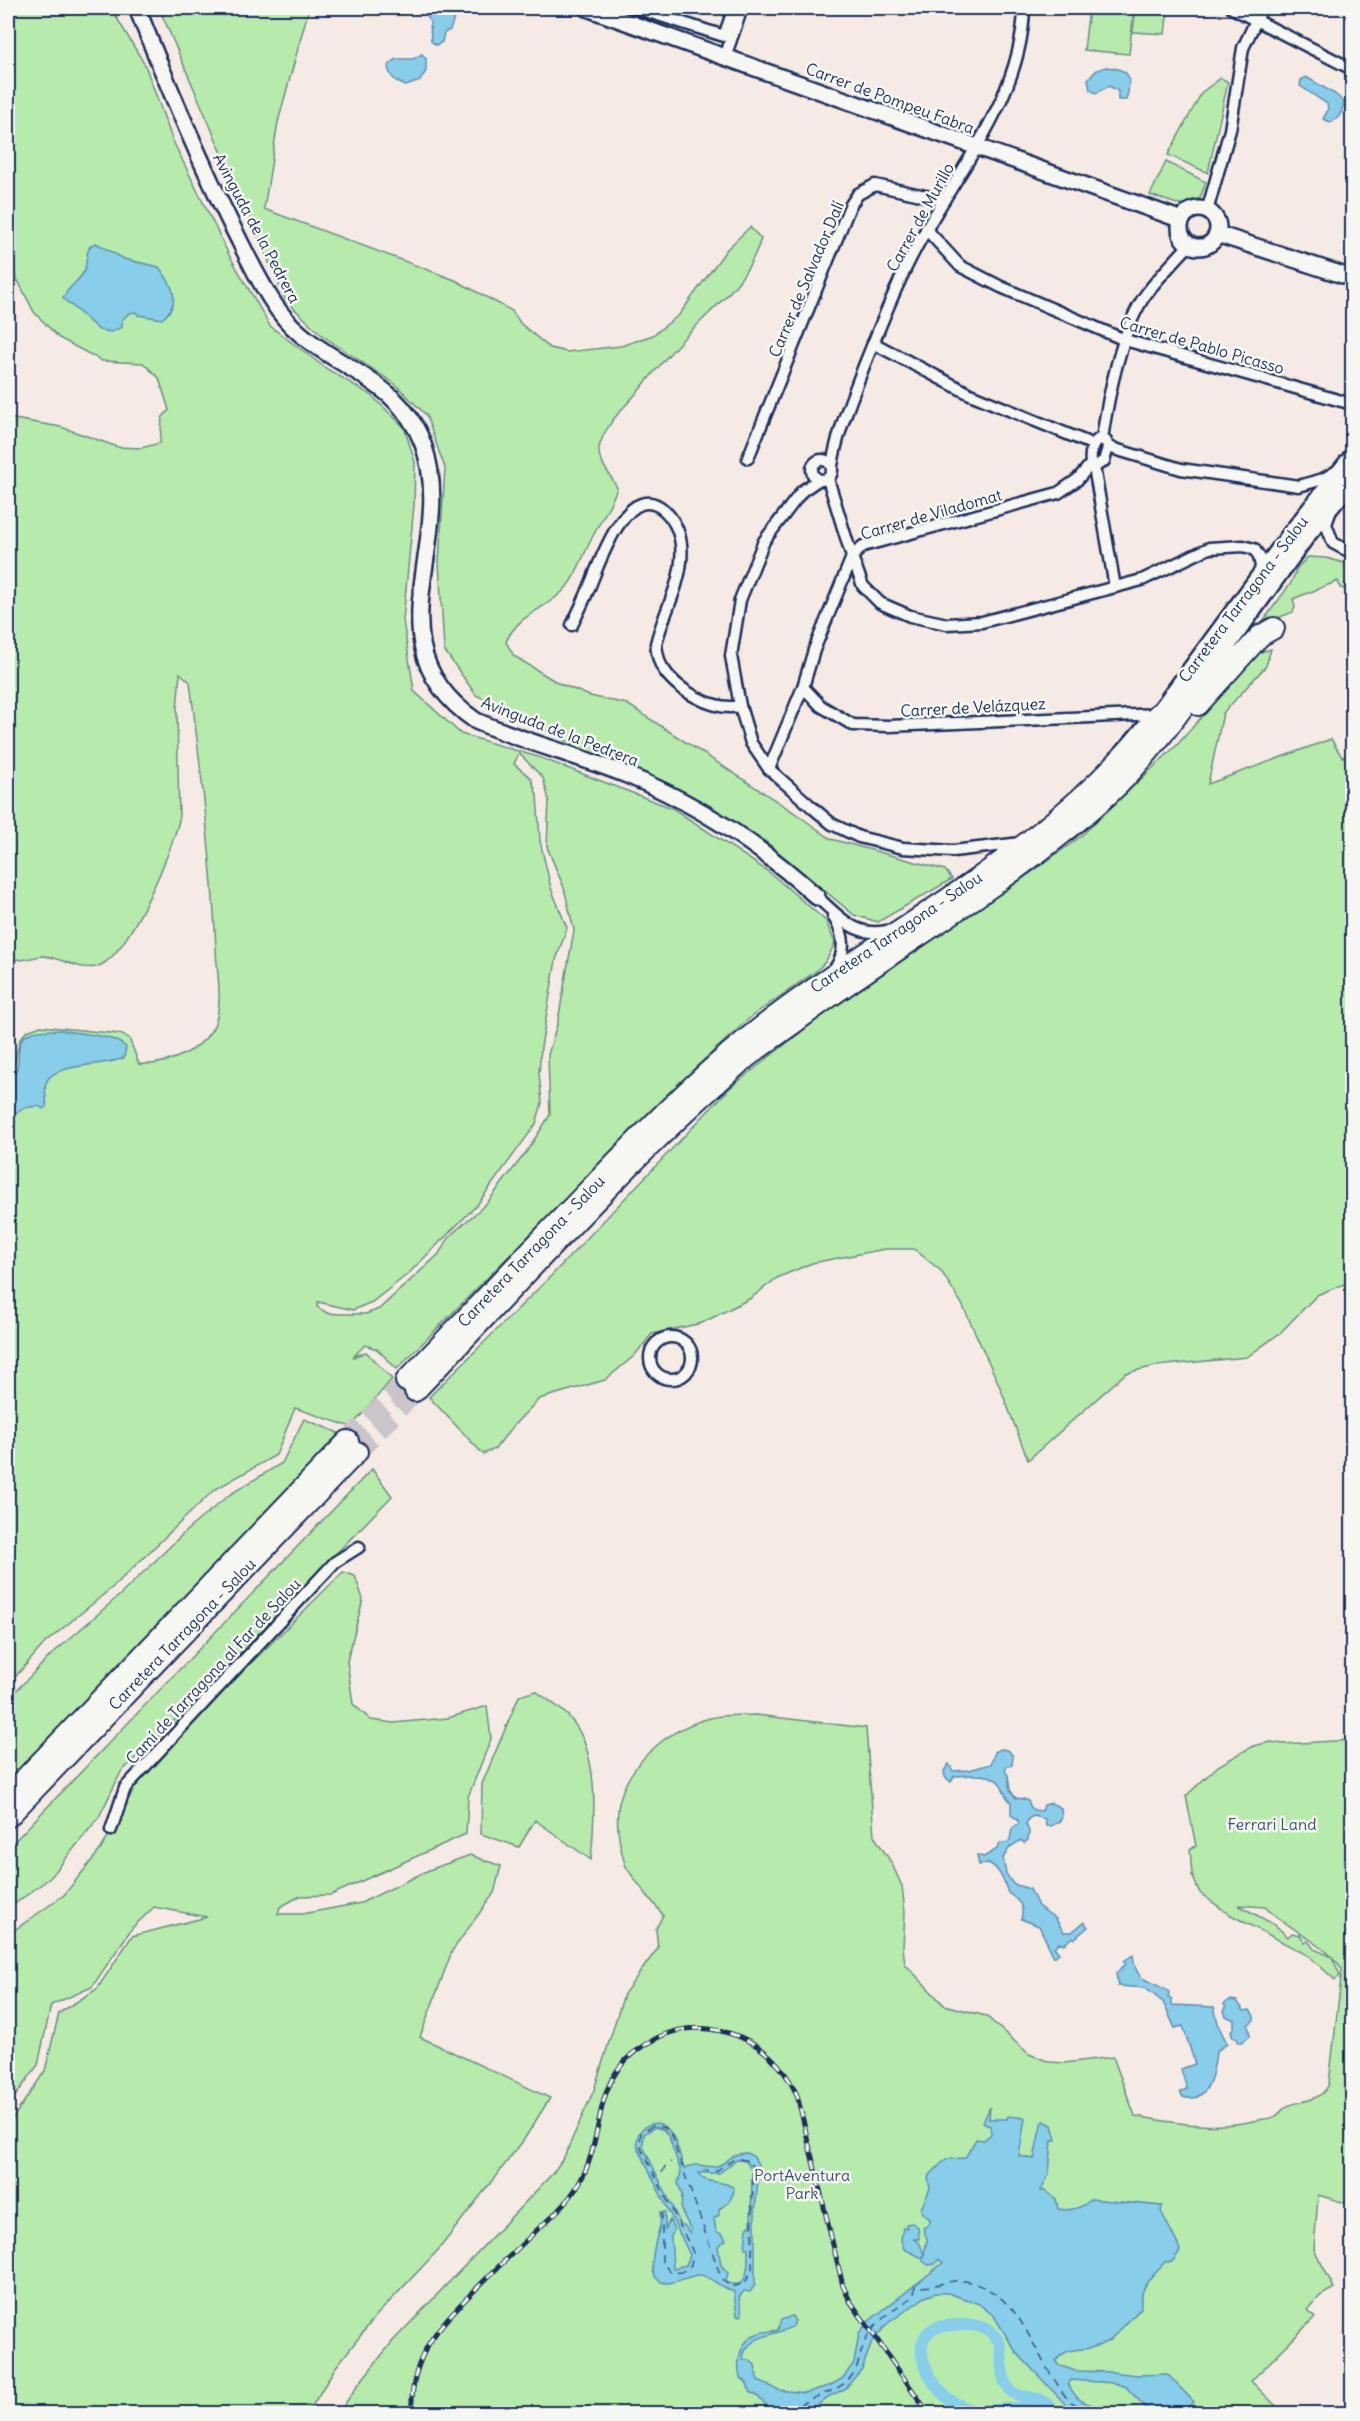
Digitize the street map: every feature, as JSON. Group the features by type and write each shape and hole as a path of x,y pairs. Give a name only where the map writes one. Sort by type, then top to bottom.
{"highway":[{"path":"1109,793 1140,771 1260,636 1274,628"},
{"name":"Carretera Tarragona - Salou","path":"1158,714 1118,762 1083,796 1027,843 830,976 718,1062 637,1140 411,1386 645,1151 741,1062 841,987 1018,867 1109,793 1135,767 1169,726 1227,646"},
{"name":"Carretera Tarragona - Salou","path":"8,1796 352,1447 8,1817"}],"main road":[{"name":"Carretera Tarragona - Salou","path":"1227,646 1307,535 1332,505 1350,464"},
{"name":"Carretera Tarragona - Salou","path":"1158,714 1257,580 1350,464"}],"street":[{"name":"Avinguda de la Pedrera","path":"137,8 203,168 265,290 290,324 306,338 384,389 402,406 422,442 429,462 432,501 419,607 419,633 424,656 433,678 445,696 476,721 625,774 668,793 745,840 817,897 848,925 869,934 900,928"},
{"name":"Carrer de Pompeu Fabra","path":"587,8 629,15 721,56 1182,220"},
{"path":"636,8 724,36"},
{"path":"721,56 724,36 734,8"},
{"path":"721,56 742,8"},
{"name":"Carrer de Murillo","path":"819,477 833,472 827,463 873,343 926,229 977,148 1000,103 1023,31 1024,8"},
{"path":"1232,8 1353,69"},
{"path":"1207,211 1230,130 1242,48 1262,8"},
{"name":"Carrer de Salvador Dalí","path":"748,458 850,206 858,195 875,185 944,200"},
{"path":"1201,209 1207,211 1217,223 1217,234 1211,243 1206,245 1200,247 1190,244 1181,234 1182,220 1190,211 1201,209"},
{"name":"Carrer de Pablo Picasso","path":"926,229 960,266 1001,287 1125,339 1353,404"},
{"path":"1217,234 1353,278"},
{"path":"1115,587 1090,457 1101,444 1105,418 1125,339 1144,297 1190,244"},
{"path":"873,343 970,394 1101,444 1181,469 1299,486 1323,479 1350,464"},
{"name":"Carrer de Viladomat","path":"769,769 852,557 863,546 1058,493 1093,465 1104,461 1101,444"},
{"path":"827,463 816,462 819,477 863,586 880,603 910,616 947,624 982,622 1142,580 1209,548 1242,546 1254,549 1259,555 1261,567 1257,580"},
{"path":"819,477 803,484 802,490 764,541 740,600 731,656 740,706 751,743 769,769 832,824 859,837 903,848 966,850 1027,843"},
{"path":"572,625 609,540 618,525 636,506 654,502 677,526 682,543 681,564 656,644 658,657 669,676 692,694 729,709 740,706"},
{"path":"1332,505 1326,524 1328,534 1333,543 1353,553"},
{"name":"Carrer de Velázquez","path":"803,687 821,706 853,725 889,726 1158,714"},
{"path":"966,850 976,853 981,858 981,874"},
{"name":"Avinguda de la Pedrera","path":"817,897 838,924 844,941 841,958 830,976"},
{"path":"673,1337 689,1347 692,1362 683,1376 669,1380 653,1370 650,1355 656,1343 664,1338 673,1337"},
{"name":"Camí de Tarragona al Far de Salou","path":"111,1830 125,1788 335,1562 359,1547"}],"green space":[{"path":"8,8 113,8 145,65 172,139 228,253 270,326 327,369 371,395 404,427 415,462 414,505 403,620 414,691 461,734 541,758 674,809 769,872 826,921 835,943 826,961 816,971 752,1016 696,1067 397,1369 377,1349 365,1345 353,1357 366,1352 392,1379 351,1427 295,1408 276,1455 214,1490 114,1586 45,1643 8,1685 8,1074 13,1068 20,1039 27,1031 41,1026 120,1034 129,1038 139,1064 169,1060 189,1052 211,1031 218,1013 219,992 209,849 190,682 180,673 177,710 179,820 159,876 137,921 112,956 101,965 87,968 39,956 23,960 16,959 8,974 8,418 61,427 118,447 141,448 160,443 162,418 169,410 159,378 143,363 102,361 59,338 34,312 8,261","holes":["519,753 543,778 549,800 547,847 564,888 574,930 558,1021 548,1055 550,1115 527,1151 487,1203 451,1235 438,1255 379,1309 366,1314 327,1313 317,1307 318,1302 353,1310 372,1302 408,1274 477,1205 536,1124 542,1103 539,1073 541,1047 556,960 567,928 551,888 540,841 537,795 531,778 514,764"]},
{"path":"159,8 309,8 278,122 264,209 455,280 512,311 521,324 550,348 567,352 621,346 653,335 679,315 727,249 750,227 761,239 749,267 733,289 678,345 609,426 601,441 599,453 602,463 617,488 612,500 568,585 555,598 517,625 506,642 514,656 558,683 590,696 627,704 795,813 831,839 945,870 952,879 878,922 854,915 765,841 476,695 444,650 439,562 445,468 426,415 395,384 323,336 286,301"},
{"path":"1089,8 1134,8 1129,54 1084,50"},
{"path":"1136,8 1168,8 1165,34 1133,32"},
{"path":"1221,78 1228,82 1208,173 1168,155 1202,92"},
{"path":"1166,162 1206,182 1200,198 1180,205 1150,195"},
{"path":"1308,557 1326,558 1348,564 1350,568 1344,589 1340,588 1338,581 1293,599 1295,607 1293,612 1260,625 1291,583 1297,568"},
{"path":"1271,649 1266,666 1223,713 1208,784 1331,739 1342,757 1352,754 1352,1281 1317,1295 1280,1333 1247,1357 1156,1366 1126,1373 1028,1460 1000,1387 962,1304 941,1271 914,1249 885,1249 812,1263 777,1278 751,1298 702,1323 652,1334 634,1356 605,1380 539,1399 495,1449 483,1454 429,1397 551,1276 730,1088 825,1013 1080,837 1178,744 1257,653"},
{"path":"304,1419 339,1433 232,1550 8,1784 8,1699 51,1655 121,1594 187,1530 229,1495 282,1463"},
{"path":"372,1469 392,1496 173,1722 121,1772 99,1817 51,1877 8,1909 8,1848"},
{"path":"343,1572 355,1576 363,1599 347,1661 353,1704 371,1720 393,1723 448,1718 487,1706 491,1739 468,1797 466,1834 331,1895 300,1896 280,1907 278,1914 302,1914 361,1903 429,1870 470,1855 501,1866 494,1893 452,1951 420,2037 550,2098 523,2141 439,2249 375,2317 335,2368 308,2413 8,2413 8,2125 45,2071 59,2013 97,1989 132,1936 207,1917 154,1907 132,1928 92,1987 51,2005 38,2065 8,2106 8,1943 16,1929 64,1895 101,1849 137,1784 207,1707"},
{"path":"536,1691 569,1717 586,1747 591,1765 594,1805 591,1860 535,1820 519,1847 481,1834 482,1784 519,1696"},
{"name":"PortAventura Park","path":"756,1715 866,1728 874,1836 891,1862 902,1886 905,1912 903,1947 905,1964 944,2005 986,2016 1029,2054 1050,2062 1064,2063 1113,2057 1135,2116 1211,2125 1272,2118 1284,2108 1317,2097 1326,2090 1329,2084 1342,1969 1332,1957 1340,1975 1335,1980 1309,1956 1229,1914 1200,1893 1192,1875 1190,1849 1196,1846 1186,1796 1218,1766 1253,1746 1271,1742 1283,1744 1352,1740 1352,2205 1318,2195 1314,2249 1334,2288 1320,2296 1308,2310 1315,2317 1251,2381 1283,2413 338,2414 393,2341 553,2173 564,2157 594,2090 624,1994 658,1948 656,1929 663,1915 628,1869 621,1848 618,1812 627,1781 658,1744 685,1727 720,1716","holes":["1238,1905 1265,1907 1332,1957 1314,1949 1300,1935 1292,1933 1288,1937 1275,1925"]}],"water":[{"path":"423,8 479,8 476,14 464,11 456,13 450,30 444,33 442,42 436,45 431,41 430,22"},
{"path":"422,54 426,59 426,71 420,81 406,86 391,76 388,66 396,59 413,59"},
{"path":"1106,67 1121,70 1128,76 1129,86 1126,100 1118,100 1118,91 1109,86 1096,93 1090,90 1088,79 1097,70"},
{"path":"1306,77 1344,102 1336,119 1330,122 1323,119 1328,110 1327,104 1300,86 1301,80"},
{"path":"96,243 124,259 159,267 171,286 174,300 168,313 162,319 138,315 136,312 129,313 122,320 122,327 111,332 99,330 63,298 84,272 88,251 91,245"},
{"path":"61,1030 104,1037 119,1042 126,1047 124,1058 71,1068 53,1074 45,1085 46,1107 43,1109 39,1106 24,1108 17,1113 8,1112 8,1078 17,1069 20,1044 23,1038 36,1031"},
{"path":"1001,1749 1008,1750 1013,1756 1012,1765 1007,1766 1005,1771 1008,1775 1010,1790 1016,1798 1028,1801 1034,1810 1042,1811 1044,1805 1051,1803 1061,1808 1062,1817 1059,1822 1051,1826 1046,1826 1045,1819 1034,1816 1029,1818 1026,1824 1029,1831 1028,1840 1024,1843 1021,1840 1010,1847 1003,1858 1006,1874 1013,1884 1030,1889 1038,1906 1055,1918 1064,1932 1072,1932 1084,1922 1088,1927 1074,1939 1072,1937 1065,1944 1059,1943 1054,1947 1059,1953 1054,1957 1039,1926 1021,1919 1020,1904 1008,1893 998,1872 988,1863 979,1865 977,1855 984,1857 997,1849 1000,1843 1007,1843 1010,1840 1012,1829 1019,1823 1011,1815 1011,1802 1001,1785 992,1777 986,1776 954,1776 951,1782 945,1777 944,1771 949,1764 953,1771 969,1770 991,1764 995,1752"},
{"path":"1133,1955 1140,1976 1169,1992 1168,1998 1172,1999 1172,2005 1214,2007 1219,2027 1227,2043 1216,2052 1212,2077 1199,2096 1183,2097 1180,2092 1187,2089 1181,2069 1195,2064 1183,2026 1175,2028 1163,2002 1145,1988 1118,1986 1116,1973 1126,1964 1124,1961"},
{"path":"1230,2000 1237,2001 1244,2011 1250,2010 1254,2016 1254,2020 1248,2025 1250,2036 1242,2042 1238,2042 1237,2038 1233,2037 1231,2031 1234,2027 1234,2020 1226,2016 1224,2011 1226,2008 1224,2004"},
{"path":"990,2107 989,2119 1007,2119 1008,2116 1025,2118 1019,2156 1034,2159 1041,2124 1044,2121 1052,2125 1056,2140 1052,2140 1049,2174 1041,2191 1046,2191 1056,2199 1058,2209 1076,2208 1091,2199 1162,2206 1161,2211 1179,2247 1180,2251 1172,2262 1165,2262 1147,2282 1142,2294 1141,2308 1114,2336 1097,2346 1072,2350 1063,2354 1056,2361 1058,2365 1075,2371 1138,2375 1167,2374 1194,2402 1190,2405 1197,2413 1151,2413 1126,2387 1114,2383 1070,2380 1068,2383 1073,2392 1083,2402 1118,2413 1081,2413 1068,2407 1016,2352 994,2316 979,2304 948,2293 936,2293 925,2297 887,2324 872,2342 862,2369 845,2389 828,2397 807,2413 771,2413 755,2394 751,2393 746,2382 740,2377 739,2358 747,2340 759,2333 778,2330 781,2320 792,2316 795,2321 793,2326 756,2340 745,2351 743,2359 755,2365 758,2381 779,2390 805,2393 831,2385 843,2378 854,2363 859,2333 869,2321 943,2263 939,2259 935,2264 928,2265 923,2261 927,2239 923,2228 931,2220 922,2213 921,2209 930,2188 928,2177 946,2159 965,2158 976,2139 984,2140 991,2134 990,2126 983,2122"},
{"path":"651,2124 663,2125 668,2129 678,2148 684,2168 695,2165 717,2166 736,2155 747,2153 754,2157 759,2167 755,2212 755,2285 750,2292 744,2291 739,2297 742,2315 740,2316 737,2316 734,2292 705,2276 697,2275 665,2283 658,2280 654,2274 653,2257 660,2224 660,2212 665,2212 665,2230 670,2220 674,2230 671,2237 673,2268 686,2265 690,2255 638,2148 639,2134 643,2128","holes":["655,2127 664,2130 669,2137 681,2172 678,2183 682,2195 681,2210 691,2230 690,2233 684,2225 681,2225 643,2146 644,2134","737,2160 746,2161 752,2171 751,2225 747,2228 746,2275 744,2280 734,2284 726,2282 728,2273 721,2265 718,2246 726,2240 716,2231 714,2218 719,2215 719,2209 730,2200 734,2188 730,2185 705,2180 698,2173 719,2173"]},
{"path":"912,2223 918,2227 919,2239 913,2239 919,2242 924,2254 922,2258 904,2249 901,2240 903,2227 907,2228 906,2224"}],"waterway":[{"path":"1041,2414 1026,2408 978,2411 965,2408 952,2401 945,2396 929,2375 922,2356 924,2339 929,2332 942,2326 971,2325 986,2329 994,2334 998,2341 1002,2371 1010,2390 1017,2395 1042,2400 1056,2414"}],"ferry route":[{"path":"662,2212 662,2263 672,2273 682,2272 691,2265 693,2252 640,2146 641,2133 654,2125 665,2128 671,2135 722,2280 732,2287 745,2283 752,2269 753,2167 749,2161 736,2158 716,2171 703,2170"},
{"path":"662,2173 666,2164 671,2162"},
{"path":"788,2414 803,2403 836,2389 849,2379 855,2371 868,2336 885,2317 914,2296 915,2286 930,2286 951,2281 973,2283 1002,2299 1021,2322 1065,2396 1077,2405 1100,2414"}],"tunnel":[{"path":"348,1441 406,1381"},
{"path":"357,1452 415,1391"}],"railway":[{"path":"412,2414 415,2376 421,2359 438,2330 462,2303 570,2197 592,2153 601,2110 618,2070 634,2052 659,2037 697,2028 713,2029 734,2035 757,2046 776,2062 791,2083 797,2095 843,2286 850,2301 929,2414"}],"park label":[{"name":"Ferrari Land","path":"1272,1824"}]}
